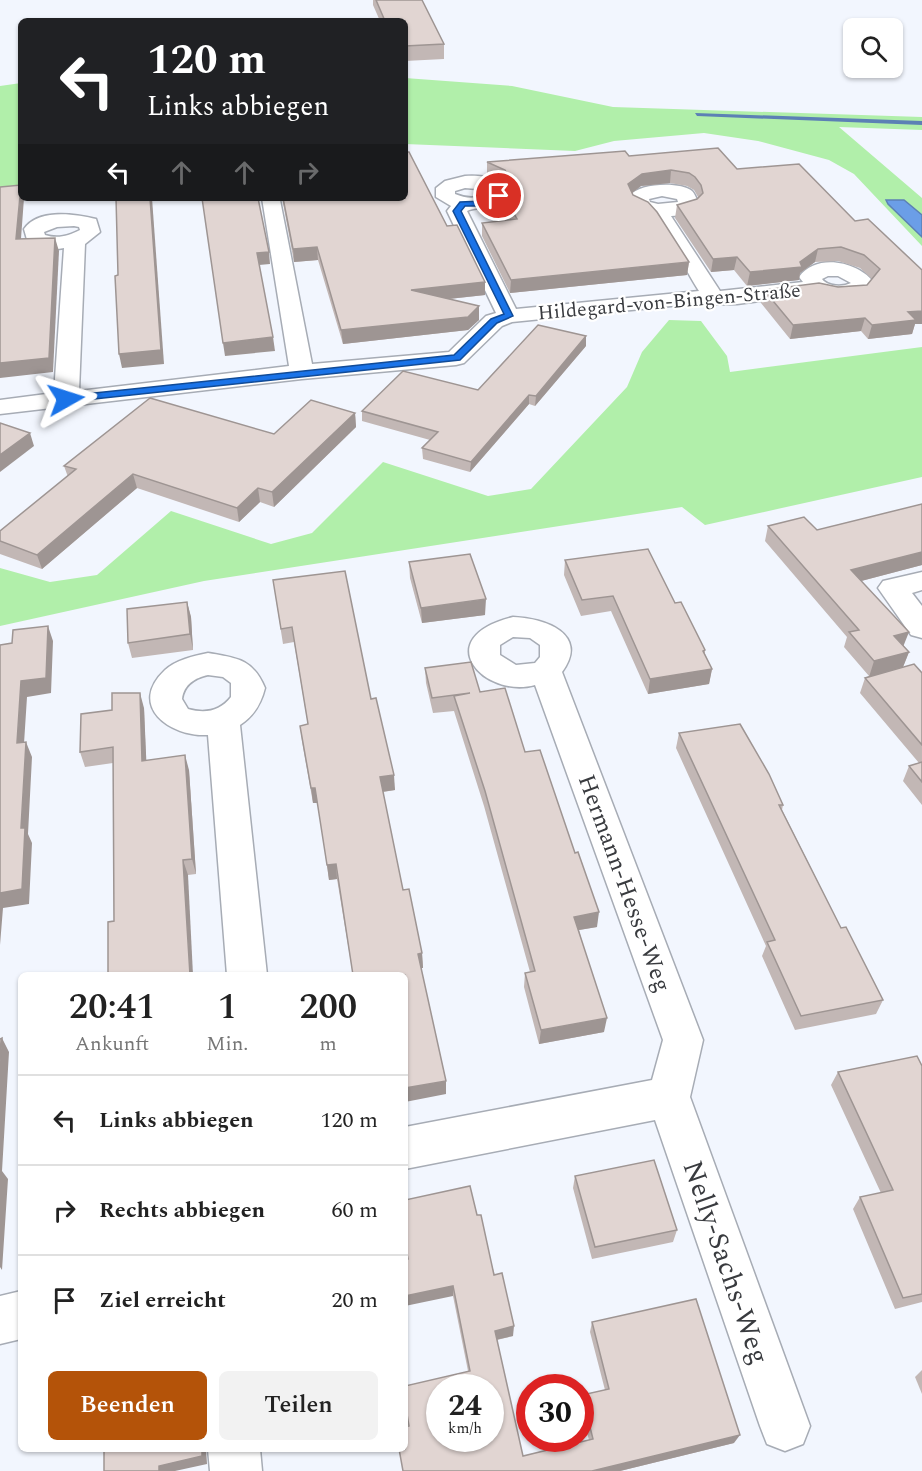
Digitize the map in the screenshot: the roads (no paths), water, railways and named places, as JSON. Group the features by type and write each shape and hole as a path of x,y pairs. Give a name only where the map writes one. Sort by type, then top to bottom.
{"street":[{"path":"275,201 302,372"},
{"path":"463,204 457,211 509,316"},
{"path":"657,210 713,296"},
{"path":"66,399 75,241"},
{"name":"Hildegard-von-Bingen-Straße","path":"0,407 302,372 456,358 494,321 509,316 713,296 737,297 817,286"},
{"path":"922,581 893,588 922,628"},
{"name":"Hermann-Hesse-Weg","path":"546,671 683,1040 669,1097"},
{"path":"223,721 247,972"},
{"path":"408,1147 669,1097"},
{"name":"Nelly-Sachs-Weg","path":"669,1097 785,1426"},
{"path":"0,1320 18,1316"},
{"path":"234,1452 236,1471"}],"water":[{"path":"886,200 904,200 922,215 922,237 888,204"}],"waterway":[{"path":"697,114 922,123"}]}
